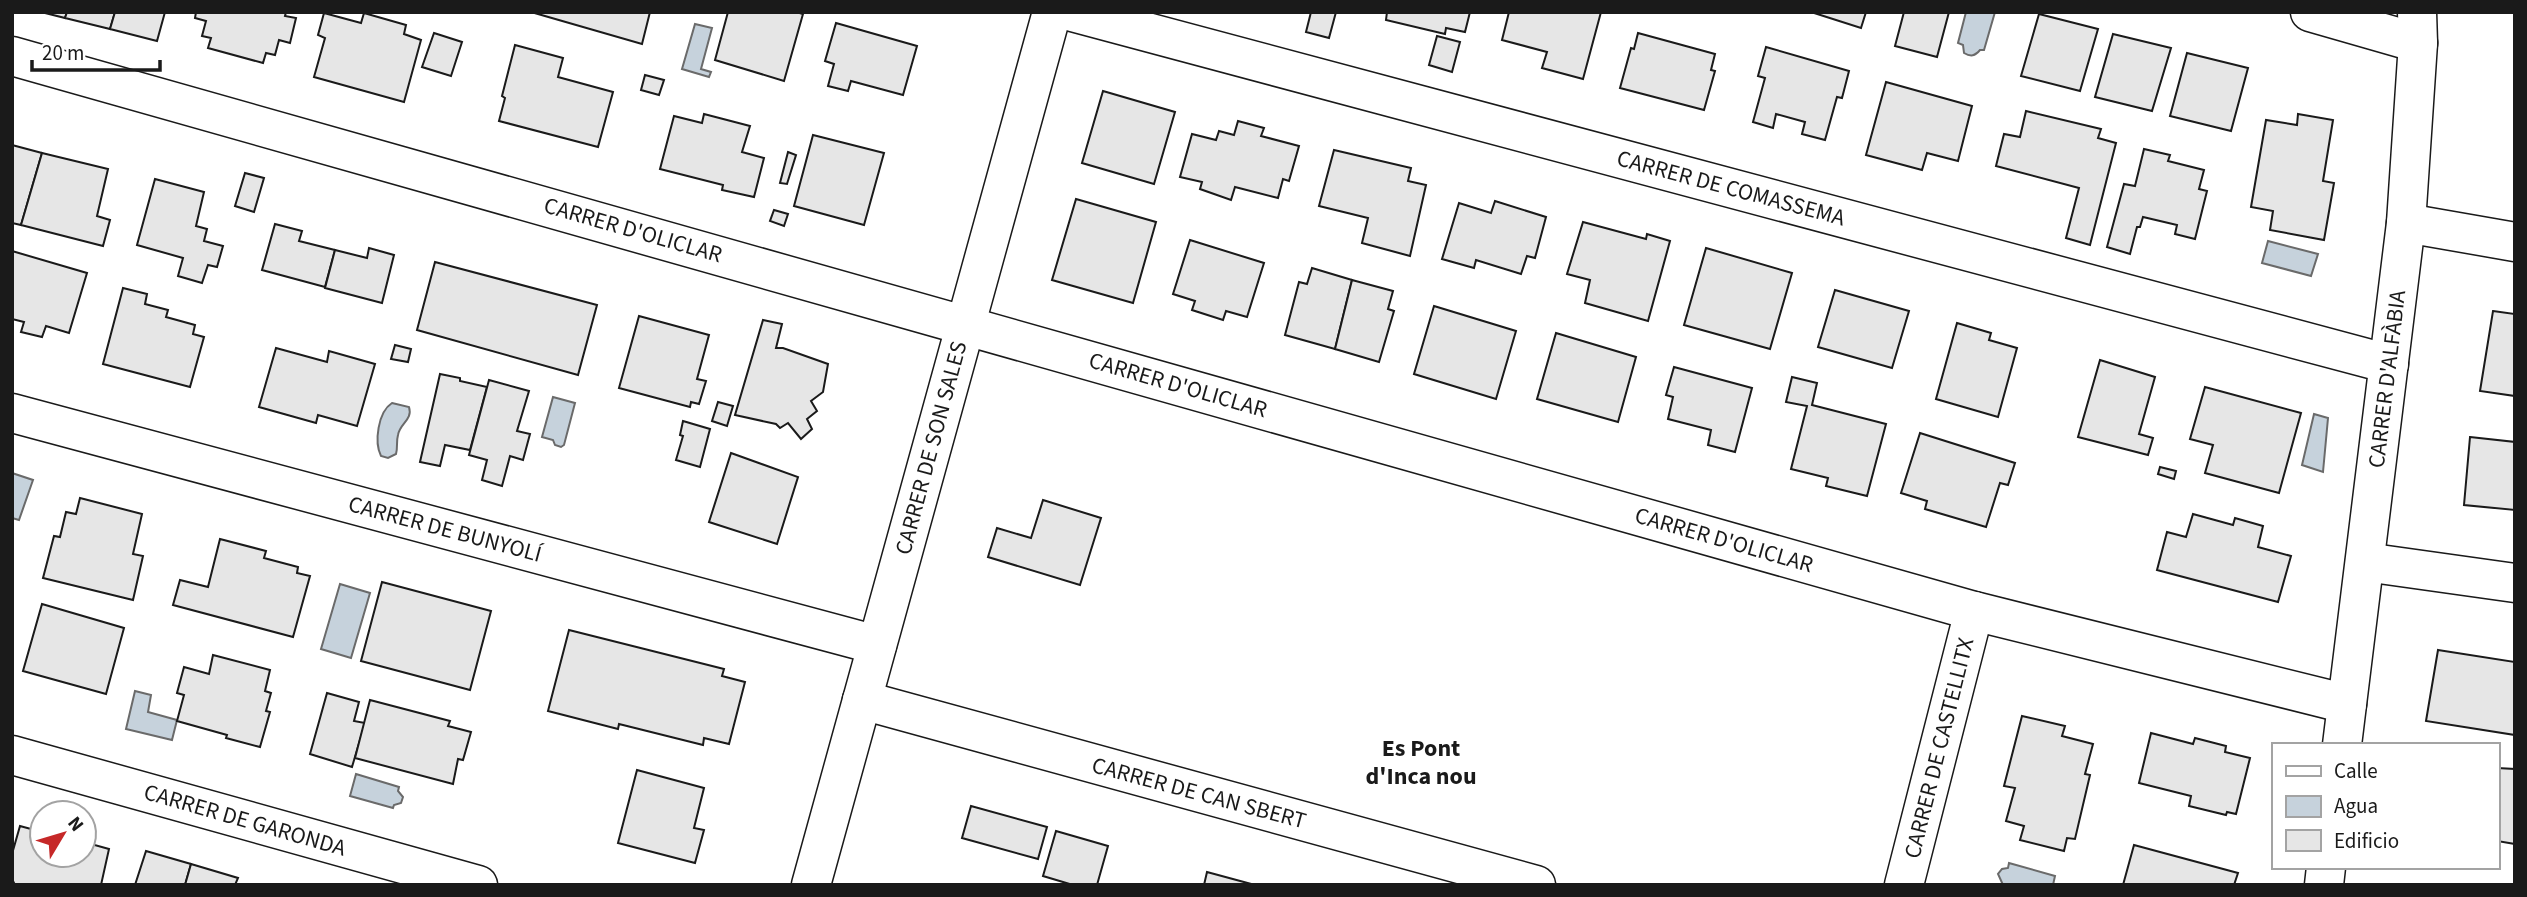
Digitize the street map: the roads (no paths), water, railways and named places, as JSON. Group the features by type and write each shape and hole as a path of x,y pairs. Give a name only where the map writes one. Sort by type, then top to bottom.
{"street":[{"name":"CARRER DE SON SALES","path":"811,885 1052,12"},
{"name":"CARRER DE COMASSEMA","path":"1072,12 2389,364"},
{"path":"2310,12 2417,27"},
{"name":"CARRER D'ALFÀBIA","path":"2342,743 2406,223 2417,27"},
{"name":"CARRER D'OLICLAR","path":"12,56 1974,611 2347,704"},
{"path":"2406,223 2515,242"},
{"name":"CARRER DE BUNYOLÍ","path":"12,413 877,645"},
{"path":"2365,562 2515,583"},
{"name":"CARRER DE CASTELLITX","path":"1904,885 1974,611"},
{"name":"CARRER DE CAN SBERT","path":"862,700 1536,885"},
{"name":"CARRER DE GARONDA","path":"12,755 478,885"}],"water":[{"path":"1966,12 1995,12 1984,50 1973,55 1964,53 1963,45 1958,43"},
{"path":"695,24 712,28 701,69 711,72 709,77 682,69"},
{"path":"2268,241 2318,254 2311,276 2262,263"},
{"path":"553,397 575,403 564,445 561,447 555,445 553,440 542,437"},
{"path":"392,403 409,407 410,411 399,431 396,454 388,458 381,456 378,435 383,413"},
{"path":"2314,414 2328,418 2323,472 2302,465"},
{"path":"12,473 33,480 19,520 12,518"},
{"path":"340,584 370,593 351,658 321,649"},
{"path":"135,691 151,695 148,712 177,720 172,740 126,729"},
{"path":"356,774 399,787 398,791 403,797 401,803 393,808 350,796"},
{"path":"2009,863 2055,876 2053,885 2003,885 1998,874 2002,869 2008,868"}],"district":[{"name":"Es Pont d'Inca nou","path":"1421,762"}]}
